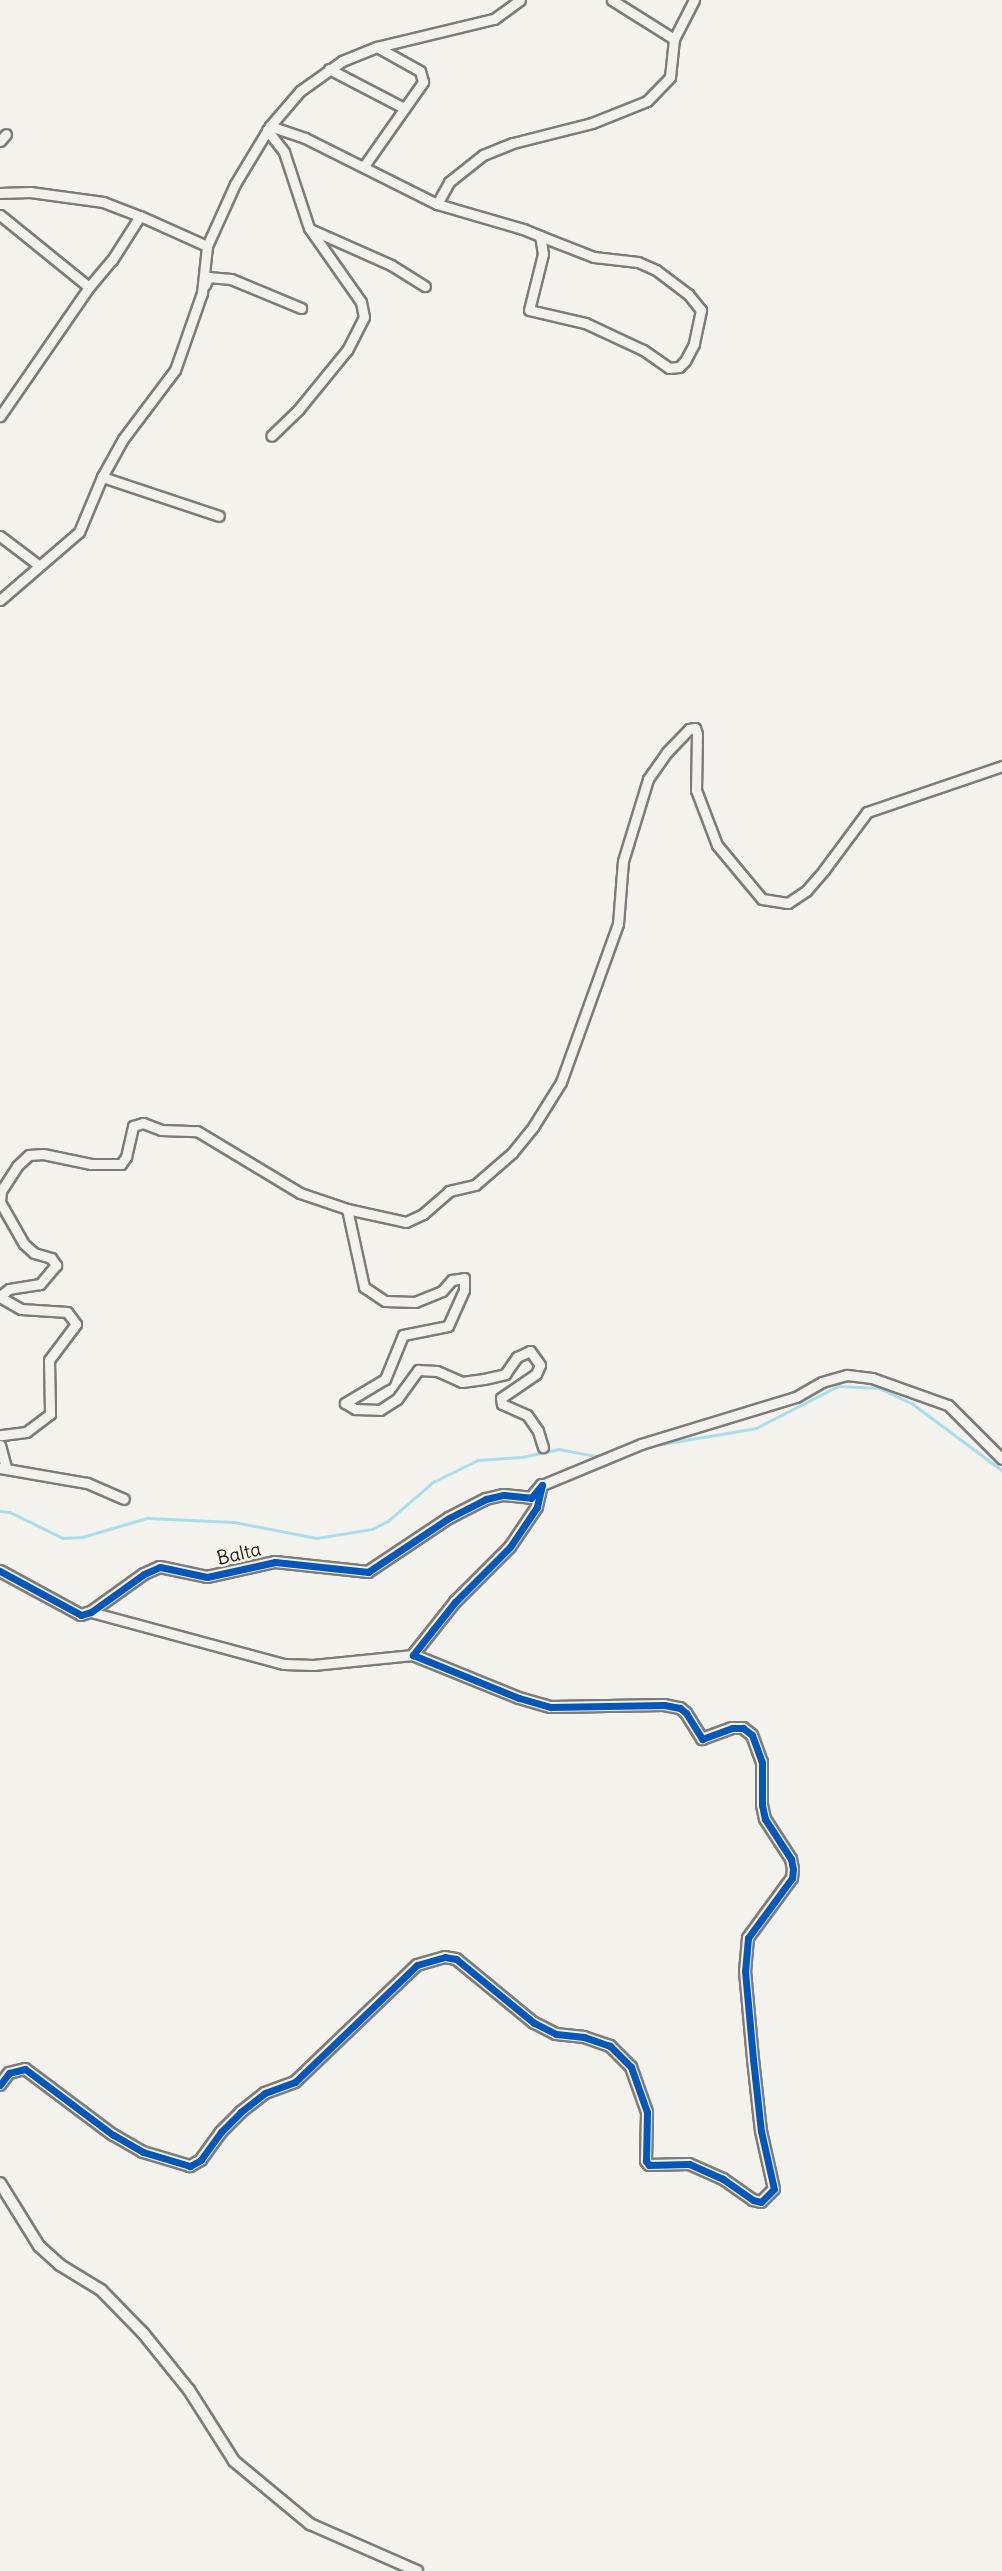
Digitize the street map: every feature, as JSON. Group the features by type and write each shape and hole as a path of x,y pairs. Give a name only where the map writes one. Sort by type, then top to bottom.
{"street":[{"path":"202,293 207,246 235,184 268,128 300,91 328,68 377,47 494,19 520,0"},
{"path":"612,0 674,39"},
{"path":"437,204 449,182 483,155 513,143 592,123 647,101 670,77 674,39 694,0"},
{"path":"365,166 424,82 424,76 377,47"},
{"path":"328,68 404,108"},
{"path":"268,128 305,138 437,204 540,236 594,257 649,266 688,294 701,312 694,344 685,361 679,367 669,368 643,350 585,323 529,310 543,254 540,236"},
{"path":"268,128 284,152 309,228 361,302 364,317 347,350 298,410 271,436"},
{"path":"0,193 30,192 103,202 207,246"},
{"path":"0,215 89,287"},
{"path":"0,416 141,216"},
{"path":"309,228 391,265 425,286"},
{"path":"0,600 37,564 79,532 102,477 123,439 175,370 208,276 231,279 301,308"},
{"path":"102,477 219,516"},
{"path":"0,536 37,564"},
{"path":"0,1436 26,1432 50,1414 49,1360 76,1324 67,1312 21,1309 0,1296 9,1289 40,1284 56,1265 51,1258 34,1253 24,1244 0,1201 1,1191 17,1166 29,1155 43,1153 91,1164 121,1164 126,1157 133,1126 143,1123 161,1130 197,1131 300,1193 347,1209 407,1222 423,1214 449,1191 475,1185 512,1153 533,1127 561,1082 618,924 623,861 649,779 667,752 689,729 695,728 697,734 696,790 717,845 762,899 788,903 806,891 867,812 1002,766"},
{"path":"347,1209 364,1287 385,1301 415,1302 442,1291 452,1280 464,1278 464,1290 448,1326 403,1335 385,1379 345,1403 355,1409 380,1410 397,1399 418,1370 437,1371 462,1382 484,1379 505,1374 517,1357 530,1351 540,1364 536,1374 501,1398 502,1404 527,1415 538,1431 543,1447"},
{"path":"413,1655 455,1602 510,1547 537,1507 542,1485 594,1461 796,1397 822,1382 847,1375 872,1378 948,1405 1002,1459"},
{"path":"0,1445 3,1468 87,1483 124,1499"},
{"name":"Balta","path":"91,1612 144,1574 160,1567 207,1577 275,1562 368,1572 410,1541 486,1499 504,1495 531,1497 542,1485"},
{"path":"0,1571 80,1615 91,1612 233,1653 284,1664 313,1665 413,1655 519,1698 551,1707 664,1705 680,1708 702,1739 732,1728 743,1728 752,1735 762,1762 762,1805 765,1819 791,1859 793,1869 792,1878 748,1938 745,1971 761,2132 774,2189 770,2196 761,2202 753,2200 723,2179 689,2164 649,2165 646,2161 647,2112 631,2067 610,2046 584,2037 556,2034 534,2023 456,1959 445,1956 417,1965 295,2082 265,2094 241,2112 221,2132 201,2160 190,2166 143,2152 113,2135 25,2069 9,2073 0,2085"},
{"path":"0,2183 39,2246 60,2265 100,2290 143,2333 189,2390 234,2461 310,2524 417,2571"}],"waterway":[{"path":"644,1447 756,1428 838,1386 879,1388 913,1404 1002,1470"},
{"path":"0,1511 10,1512 63,1538 82,1537 147,1518 234,1522 317,1538 372,1529 388,1521 433,1482 478,1460 522,1457 559,1449 595,1456 606,1454"}],"cycle path":[{"path":"0,1571 81,1615 91,1612 144,1574 160,1567 207,1577 275,1562 368,1572 449,1518 486,1499 504,1495 531,1498 542,1485 537,1507 510,1547 455,1602 413,1655 519,1698 551,1707 664,1705 680,1708 702,1739 732,1728 743,1728 752,1735 762,1762 762,1805 765,1819 791,1859 793,1869 792,1878 748,1938 745,1971 753,2059 761,2131 774,2189 761,2202 753,2200 723,2179 689,2164 649,2165 646,2161 647,2112 631,2067 610,2046 584,2037 556,2034 534,2023 456,1959 445,1957 417,1965 295,2082 265,2093 241,2112 221,2132 201,2160 190,2166 143,2152 113,2135 25,2069 9,2073 0,2085"}]}
